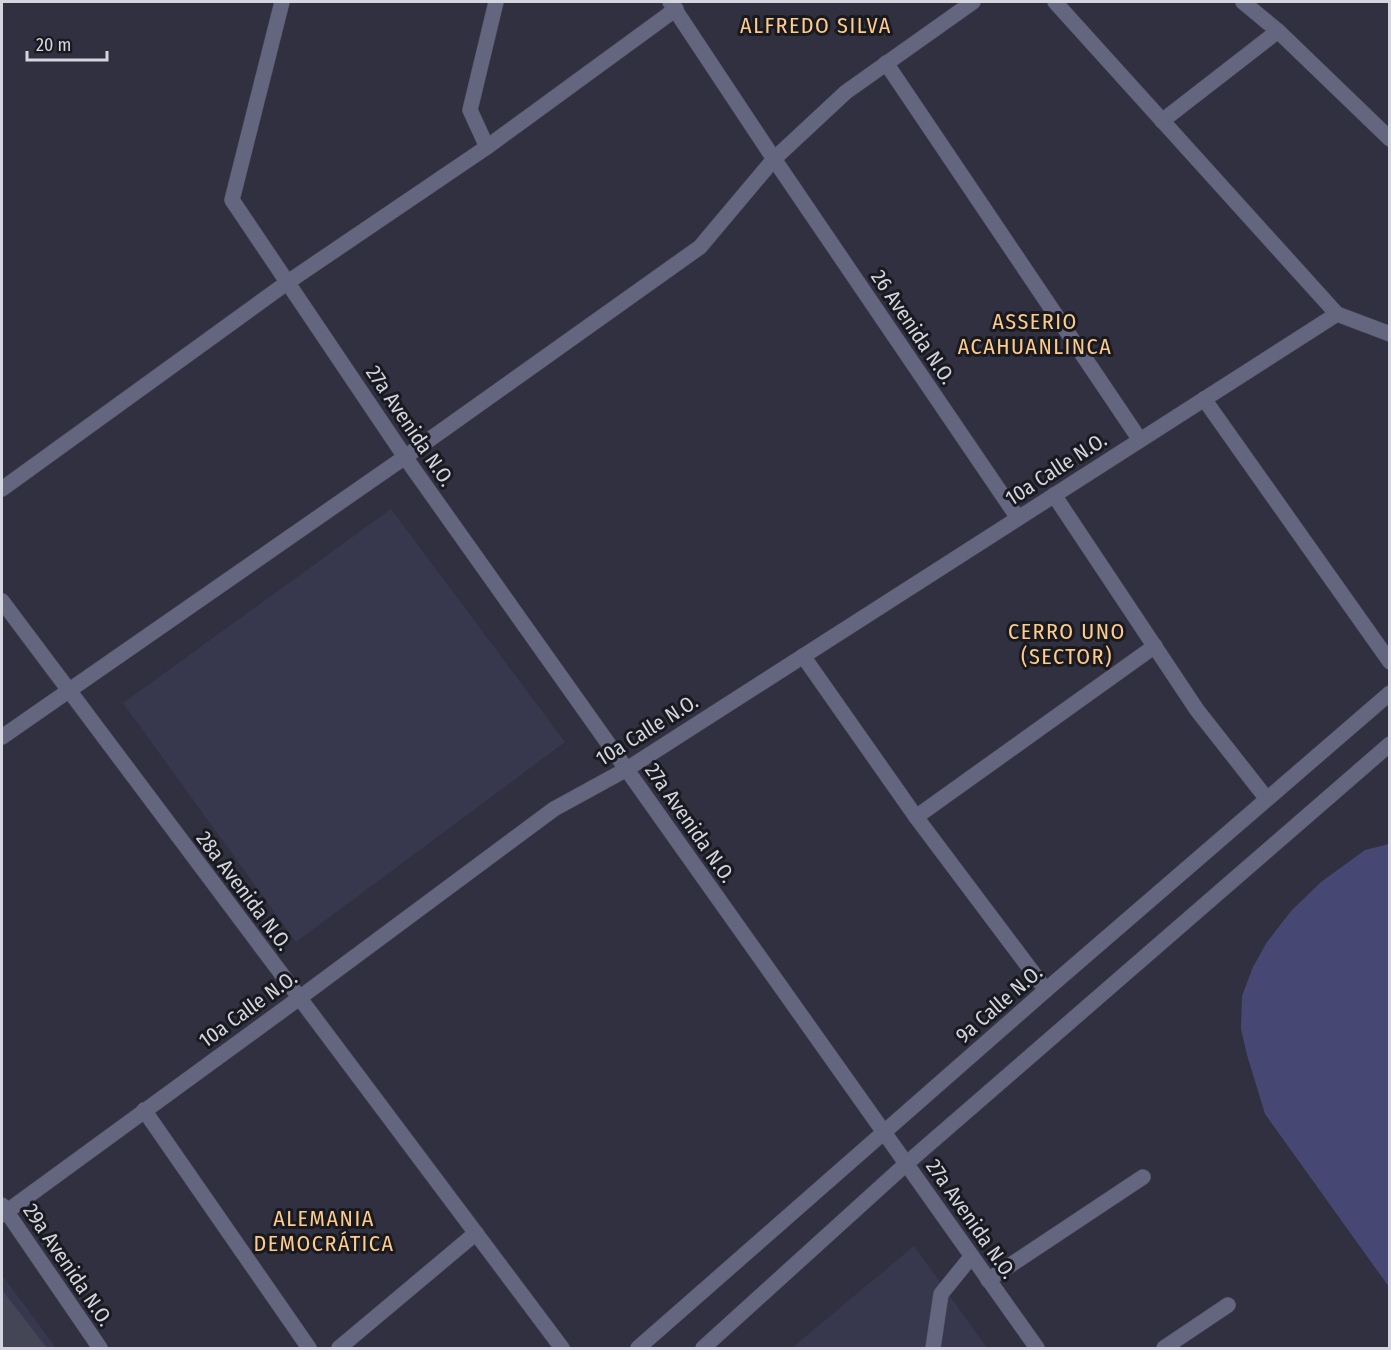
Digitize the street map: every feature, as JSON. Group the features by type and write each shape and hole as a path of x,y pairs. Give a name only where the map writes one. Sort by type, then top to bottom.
{"street":[{"name":"27a Avenida N.O.","path":"282,2 232,200 405,457 1037,1348"},
{"path":"487,147 470,110 496,2"},
{"path":"2,737 405,457 700,247 774,159 846,92 973,2"},
{"path":"1055,2 1337,314 1389,334"},
{"path":"1243,2 1278,30 1389,139"},
{"path":"2,489 288,282 487,147 673,5"},
{"name":"26 Avenida N.O.","path":"673,5 774,159 1018,518"},
{"path":"1162,121 1278,30"},
{"path":"886,63 1140,440"},
{"name":"10a Calle N.O.","path":"3,1210 298,999 554,809 627,769 1337,314"},
{"path":"1204,399 1389,662"},
{"path":"1054,495 1197,710 1267,799"},
{"name":"28a Avenida N.O.","path":"2,601 298,999 562,1348"},
{"path":"916,817 1155,646"},
{"path":"803,656 916,817 1046,990"},
{"name":"9a Calle N.O.","path":"638,1348 1389,693"},
{"path":"703,1348 906,1164 1389,744"},
{"path":"144,1110 309,1348"},
{"path":"988,1280 1143,1177"},
{"name":"29a Avenida N.O.","path":"3,1210 100,1348"},
{"path":"339,1348 476,1233"},
{"path":"933,1348 941,1294 971,1257"},
{"path":"1164,1348 1228,1305"}],"shaded area":[{"path":"391,509 565,742 296,942 123,703"},
{"path":"1390,844 1389,1287 1265,1114 1241,1029 1242,996 1253,967 1267,942 1291,911 1321,882 1365,850"},
{"path":"914,1246 987,1348 792,1348"},
{"path":"2,1275 56,1348 2,1348"}],"building":[{"path":"2,1290 47,1348 2,1348"}],"district":[{"name":"ALFREDO SILVA","path":"816,25"},
{"name":"ASSERIO ACAHUANLINCA","path":"1035,334"},
{"name":"CERRO UNO (SECTOR)","path":"1067,644"},
{"name":"ALEMANIA DEMOCRÁTICA","path":"324,1230"}]}
